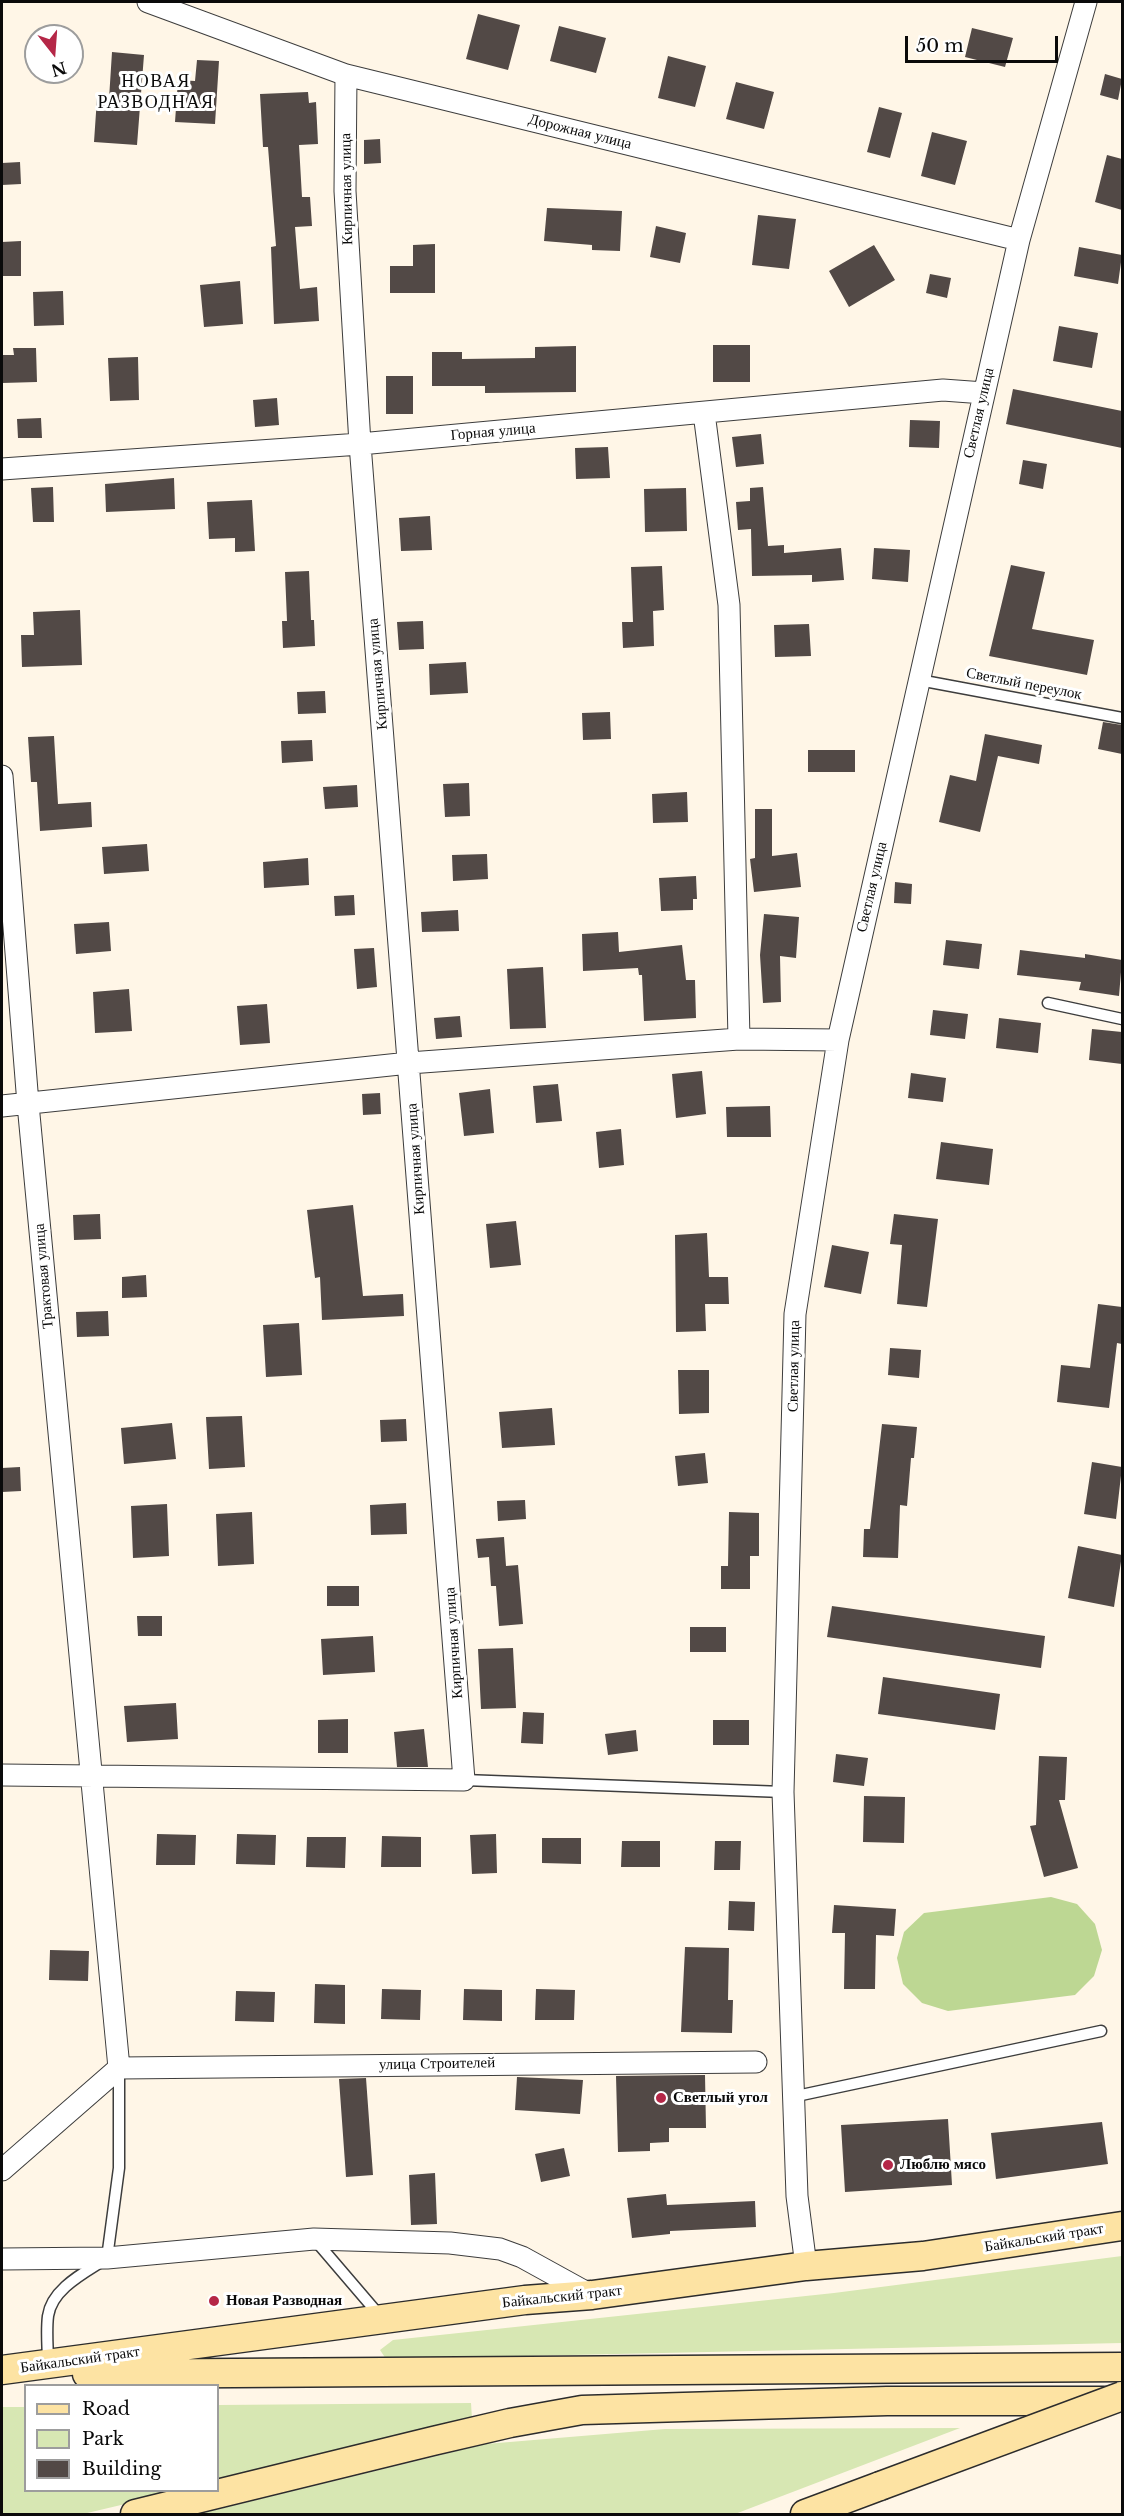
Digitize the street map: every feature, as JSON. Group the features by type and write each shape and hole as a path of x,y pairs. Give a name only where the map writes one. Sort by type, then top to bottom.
{"main road":[{"name":"Байкальский тракт","path":"2,2372 525,2300 592,2295 806,2266 923,2256 1122,2226"},
{"path":"2,2372 1122,2367"},
{"path":"805,2514 1122,2396"},
{"path":"135,2514 444,2438 582,2410 887,2401 1122,2401"}],"street":[{"name":"Дорожная улица","path":"148,2 346,75 1019,240"},
{"name":"Светлая улица","path":"806,2266 797,2196 792,2097 783,1792 795,1314 838,1040 1019,240 1086,2"},
{"name":"Кирпичная улица","path":"346,75 345,192 360,444 464,1780"},
{"name":"Горная улица","path":"2,470 360,444 943,390 984,393"},
{"path":"704,413 729,605 739,1039"},
{"name":"Трактовая улица","path":"2,776 28,1104 89,1776"},
{"path":"2,1106 409,1063 739,1039 838,1040"},
{"path":"2,1792 11,1775 464,1780"},
{"path":"2,2170 119,2068 89,1776"},
{"name":"улица Строителей","path":"119,2068 756,2062"},
{"path":"2,2259 107,2258 314,2239 450,2243 500,2249 534,2263 592,2295"}],"lane":[{"name":"Светлый переулок","path":"919,680 1122,718"},
{"path":"1048,1003 1122,1020"},
{"path":"464,1780 783,1792"},
{"path":"792,2097 1101,2031"},
{"path":"48,2364 48,2315 54,2301 70,2282 107,2258 119,2168 119,2068"},
{"path":"314,2239 383,2319"}],"green space":[{"path":"1051,1897 1077,1904 1095,1924 1102,1950 1094,1976 1075,1995 948,2011 922,2003 903,1984 897,1958 904,1932 924,1913"},
{"path":"1122,2256 1122,2343 386,2359 380,2350 393,2340 834,2293"},
{"path":"471,2403 472,2419 219,2481 219,2405"},
{"path":"2,2407 24,2407 24,2492 176,2492 83,2514 2,2514"},
{"path":"960,2428 735,2514 199,2514 486,2444 665,2429"}],"building":[{"path":"478,14 520,25 508,70 466,59"},
{"path":"559,26 606,38 596,73 550,61"},
{"path":"972,28 1013,38 1005,67 965,57"},
{"path":"112,52 144,55 137,145 94,142 97,98 109,99"},
{"path":"668,56 706,66 695,107 658,98"},
{"path":"197,60 219,61 215,124 175,122 178,80 195,81"},
{"path":"1105,74 1122,79 1118,100 1100,95"},
{"path":"736,82 774,92 764,129 726,119"},
{"path":"308,92 309,103 316,102 318,144 299,145 302,197 310,197 312,226 295,227 300,289 317,287 319,321 274,324 271,247 276,246 268,147 263,147 260,94"},
{"path":"879,107 902,113 890,158 867,152"},
{"path":"932,132 967,141 955,185 921,176"},
{"path":"380,139 381,163 364,164 364,140"},
{"path":"1107,155 1122,159 1122,210 1095,202"},
{"path":"20,162 21,184 2,185 2,163"},
{"path":"547,208 622,211 620,251 592,250 592,245 544,241"},
{"path":"758,215 796,219 789,269 752,265"},
{"path":"656,226 686,233 680,263 650,257"},
{"path":"21,241 21,276 2,276 2,242"},
{"path":"435,244 435,293 390,293 390,266 413,266 413,245"},
{"path":"874,245 895,280 849,307 829,271"},
{"path":"1079,247 1122,255 1118,284 1074,276"},
{"path":"930,274 951,278 947,298 926,293"},
{"path":"240,281 243,324 204,327 200,285"},
{"path":"63,291 64,325 34,326 33,292"},
{"path":"1059,326 1098,333 1092,368 1053,361"},
{"path":"713,345 750,345 750,382 713,382"},
{"path":"576,346 576,392 485,393 485,386 432,386 432,352 462,352 462,359 535,358 535,347"},
{"path":"13,348 36,348 37,382 2,383 2,355 14,355"},
{"path":"138,357 139,400 110,401 108,358"},
{"path":"386,376 413,376 413,414 386,414"},
{"path":"1013,389 1122,411 1122,448 1006,424"},
{"path":"277,398 279,425 255,427 253,400"},
{"path":"41,418 42,438 18,438 17,419"},
{"path":"910,420 940,421 939,448 909,447"},
{"path":"761,434 764,464 736,467 732,437"},
{"path":"608,447 610,478 576,479 575,448"},
{"path":"1023,460 1047,464 1043,489 1019,484"},
{"path":"174,478 175,509 106,512 105,484"},
{"path":"53,487 54,522 33,522 31,488"},
{"path":"763,487 768,546 784,545 784,553 841,548 844,580 812,582 812,575 752,576 751,529 738,530 736,502 750,501 750,488"},
{"path":"686,488 687,531 645,532 644,489"},
{"path":"252,500 255,551 235,552 235,538 209,539 207,502"},
{"path":"430,516 432,550 401,551 399,518"},
{"path":"874,548 910,550 908,582 872,579"},
{"path":"1011,565 1045,572 1032,629 1094,640 1087,675 989,656"},
{"path":"662,566 664,610 653,611 654,646 623,648 622,622 633,622 631,567"},
{"path":"309,571 311,620 314,620 315,646 283,648 282,621 287,621 285,572"},
{"path":"80,610 82,665 22,667 21,635 34,635 33,612"},
{"path":"423,621 424,649 399,650 397,622"},
{"path":"809,624 811,656 775,657 774,625"},
{"path":"466,662 468,693 430,695 429,664"},
{"path":"325,691 326,713 298,714 297,692"},
{"path":"610,712 611,739 583,740 582,713"},
{"path":"1103,722 1122,725 1122,754 1098,749"},
{"path":"985,734 1042,745 1039,764 998,756 980,832 939,822 950,775 976,781"},
{"path":"54,736 58,804 91,802 92,827 40,831 37,782 31,782 28,737"},
{"path":"312,740 313,761 282,763 281,741"},
{"path":"808,750 855,750 855,772 808,772"},
{"path":"469,783 470,816 445,817 443,784"},
{"path":"357,785 358,807 325,809 323,787"},
{"path":"687,792 688,822 653,823 652,794"},
{"path":"755,809 772,809 772,856 797,853 801,887 754,892 750,859 755,858"},
{"path":"147,844 149,871 104,874 102,847"},
{"path":"487,854 488,879 453,881 452,855"},
{"path":"308,858 309,885 264,888 263,862"},
{"path":"696,876 697,899 693,899 693,910 661,911 659,878"},
{"path":"895,882 912,884 911,904 894,903"},
{"path":"354,895 355,915 335,916 334,896"},
{"path":"458,910 459,931 422,932 421,912"},
{"path":"764,914 799,917 796,958 780,956 781,1002 763,1003 760,955"},
{"path":"109,922 111,951 76,954 74,924"},
{"path":"618,932 619,952 682,945 686,980 695,980 696,1018 644,1021 642,975 639,975 638,968 583,971 582,934"},
{"path":"946,940 982,944 979,969 943,965"},
{"path":"374,948 377,987 357,989 354,949"},
{"path":"1020,950 1085,958 1085,954 1122,960 1119,996 1079,990 1081,982 1017,975"},
{"path":"543,967 546,1028 510,1029 507,969"},
{"path":"129,989 132,1031 95,1033 93,992"},
{"path":"267,1004 270,1043 240,1045 237,1006"},
{"path":"933,1010 968,1014 965,1039 930,1035"},
{"path":"460,1016 462,1037 436,1039 434,1018"},
{"path":"999,1018 1041,1023 1038,1053 996,1048"},
{"path":"1092,1029 1122,1032 1122,1064 1089,1060"},
{"path":"702,1071 706,1114 676,1118 672,1074"},
{"path":"911,1073 946,1078 943,1102 908,1098"},
{"path":"558,1084 562,1121 536,1123 533,1086"},
{"path":"490,1089 494,1133 464,1136 459,1093"},
{"path":"380,1093 381,1114 363,1115 362,1094"},
{"path":"770,1106 771,1137 727,1137 726,1107"},
{"path":"621,1129 624,1165 599,1168 596,1132"},
{"path":"941,1142 993,1149 989,1185 936,1179"},
{"path":"353,1205 363,1296 403,1294 404,1316 322,1320 320,1277 315,1278 307,1210"},
{"path":"100,1214 101,1239 74,1240 73,1215"},
{"path":"894,1214 938,1219 927,1307 897,1304 902,1245 890,1244"},
{"path":"516,1221 521,1265 490,1268 486,1224"},
{"path":"707,1233 709,1277 728,1277 729,1304 705,1304 706,1331 676,1332 675,1235"},
{"path":"832,1245 869,1252 861,1294 824,1287"},
{"path":"146,1275 147,1297 122,1298 122,1277"},
{"path":"1098,1304 1122,1307 1122,1344 1117,1343 1109,1408 1057,1402 1061,1365 1090,1368"},
{"path":"108,1311 109,1336 77,1337 76,1312"},
{"path":"299,1323 302,1375 266,1377 263,1325"},
{"path":"890,1348 921,1350 919,1378 888,1375"},
{"path":"678,1370 709,1370 709,1413 679,1414"},
{"path":"552,1408 555,1445 502,1448 499,1412"},
{"path":"242,1416 245,1467 209,1469 206,1417"},
{"path":"406,1419 407,1441 381,1442 380,1420"},
{"path":"172,1423 176,1459 124,1464 121,1428"},
{"path":"882,1424 917,1427 914,1458 911,1458 907,1506 900,1505 898,1558 863,1557 864,1529 870,1529"},
{"path":"705,1453 708,1483 678,1486 675,1456"},
{"path":"1092,1462 1122,1467 1116,1519 1084,1514"},
{"path":"20,1467 21,1491 2,1492 2,1468"},
{"path":"525,1500 526,1519 498,1521 497,1501"},
{"path":"406,1503 407,1534 371,1535 370,1505"},
{"path":"167,1504 169,1556 133,1558 131,1506"},
{"path":"252,1512 254,1564 218,1566 216,1514"},
{"path":"729,1512 759,1513 759,1556 750,1556 750,1589 721,1589 721,1566 728,1566"},
{"path":"504,1537 506,1566 518,1565 523,1624 499,1626 496,1586 491,1586 489,1557 478,1558 476,1539"},
{"path":"1078,1546 1122,1555 1114,1607 1068,1598"},
{"path":"327,1586 359,1586 359,1606 327,1606"},
{"path":"832,1606 1045,1636 1041,1668 827,1637"},
{"path":"137,1616 162,1616 162,1636 138,1636"},
{"path":"690,1627 726,1627 726,1652 690,1652"},
{"path":"373,1636 375,1672 323,1675 321,1639"},
{"path":"513,1648 516,1708 481,1709 478,1649"},
{"path":"883,1677 1000,1694 995,1730 878,1714"},
{"path":"176,1703 178,1739 127,1742 124,1706"},
{"path":"523,1712 544,1713 543,1744 521,1743"},
{"path":"348,1719 348,1753 318,1753 318,1720"},
{"path":"713,1720 749,1720 749,1745 713,1745"},
{"path":"424,1729 428,1767 397,1767 394,1732"},
{"path":"636,1730 638,1751 608,1755 605,1734"},
{"path":"836,1754 868,1758 864,1786 833,1782"},
{"path":"1039,1756 1067,1757 1065,1800 1059,1800 1078,1868 1044,1877 1030,1826 1036,1825"},
{"path":"864,1796 905,1797 904,1843 863,1842"},
{"path":"157,1834 196,1835 195,1865 156,1865"},
{"path":"237,1834 276,1835 275,1865 236,1864"},
{"path":"496,1834 497,1873 472,1874 470,1835"},
{"path":"382,1836 421,1837 421,1867 381,1867"},
{"path":"307,1837 346,1837 345,1868 306,1867"},
{"path":"542,1838 581,1838 581,1864 542,1863"},
{"path":"622,1841 660,1841 660,1867 621,1867"},
{"path":"715,1841 741,1841 740,1870 714,1870"},
{"path":"729,1901 755,1902 754,1931 728,1930"},
{"path":"834,1905 896,1909 894,1936 876,1935 875,1989 844,1989 845,1933 832,1933"},
{"path":"685,1947 729,1948 728,2000 733,2000 732,2033 681,2032"},
{"path":"50,1950 89,1951 88,1981 49,1980"},
{"path":"315,1984 345,1985 345,2024 314,2023"},
{"path":"382,1989 421,1990 420,2020 381,2019"},
{"path":"464,1989 502,1990 502,2021 463,2020"},
{"path":"536,1989 575,1990 574,2020 535,2020"},
{"path":"236,1991 275,1992 274,2022 235,2021"},
{"name":"Светлый угол","path":"705,2075 706,2128 669,2128 669,2142 650,2143 650,2151 618,2152 616,2076"},
{"path":"517,2077 583,2080 580,2114 515,2110"},
{"path":"366,2078 373,2175 346,2177 339,2079"},
{"path":"948,2119 952,2185 845,2192 841,2125"},
{"path":"1102,2122 1108,2164 996,2179 991,2133"},
{"path":"564,2148 570,2176 541,2182 535,2154"},
{"path":"435,2173 437,2224 411,2225 409,2175"},
{"path":"666,2194 667,2205 755,2201 756,2227 670,2231 670,2234 632,2238 627,2198"}],"place":[{"name":"Светлый угол","path":"661,2098"},
{"name":"Люблю мясо","path":"888,2165"},
{"name":"Новая Разводная","path":"214,2301"}],"district":[{"name":"НОВАЯ РАЗВОДНАЯ","path":"156,92"}]}
